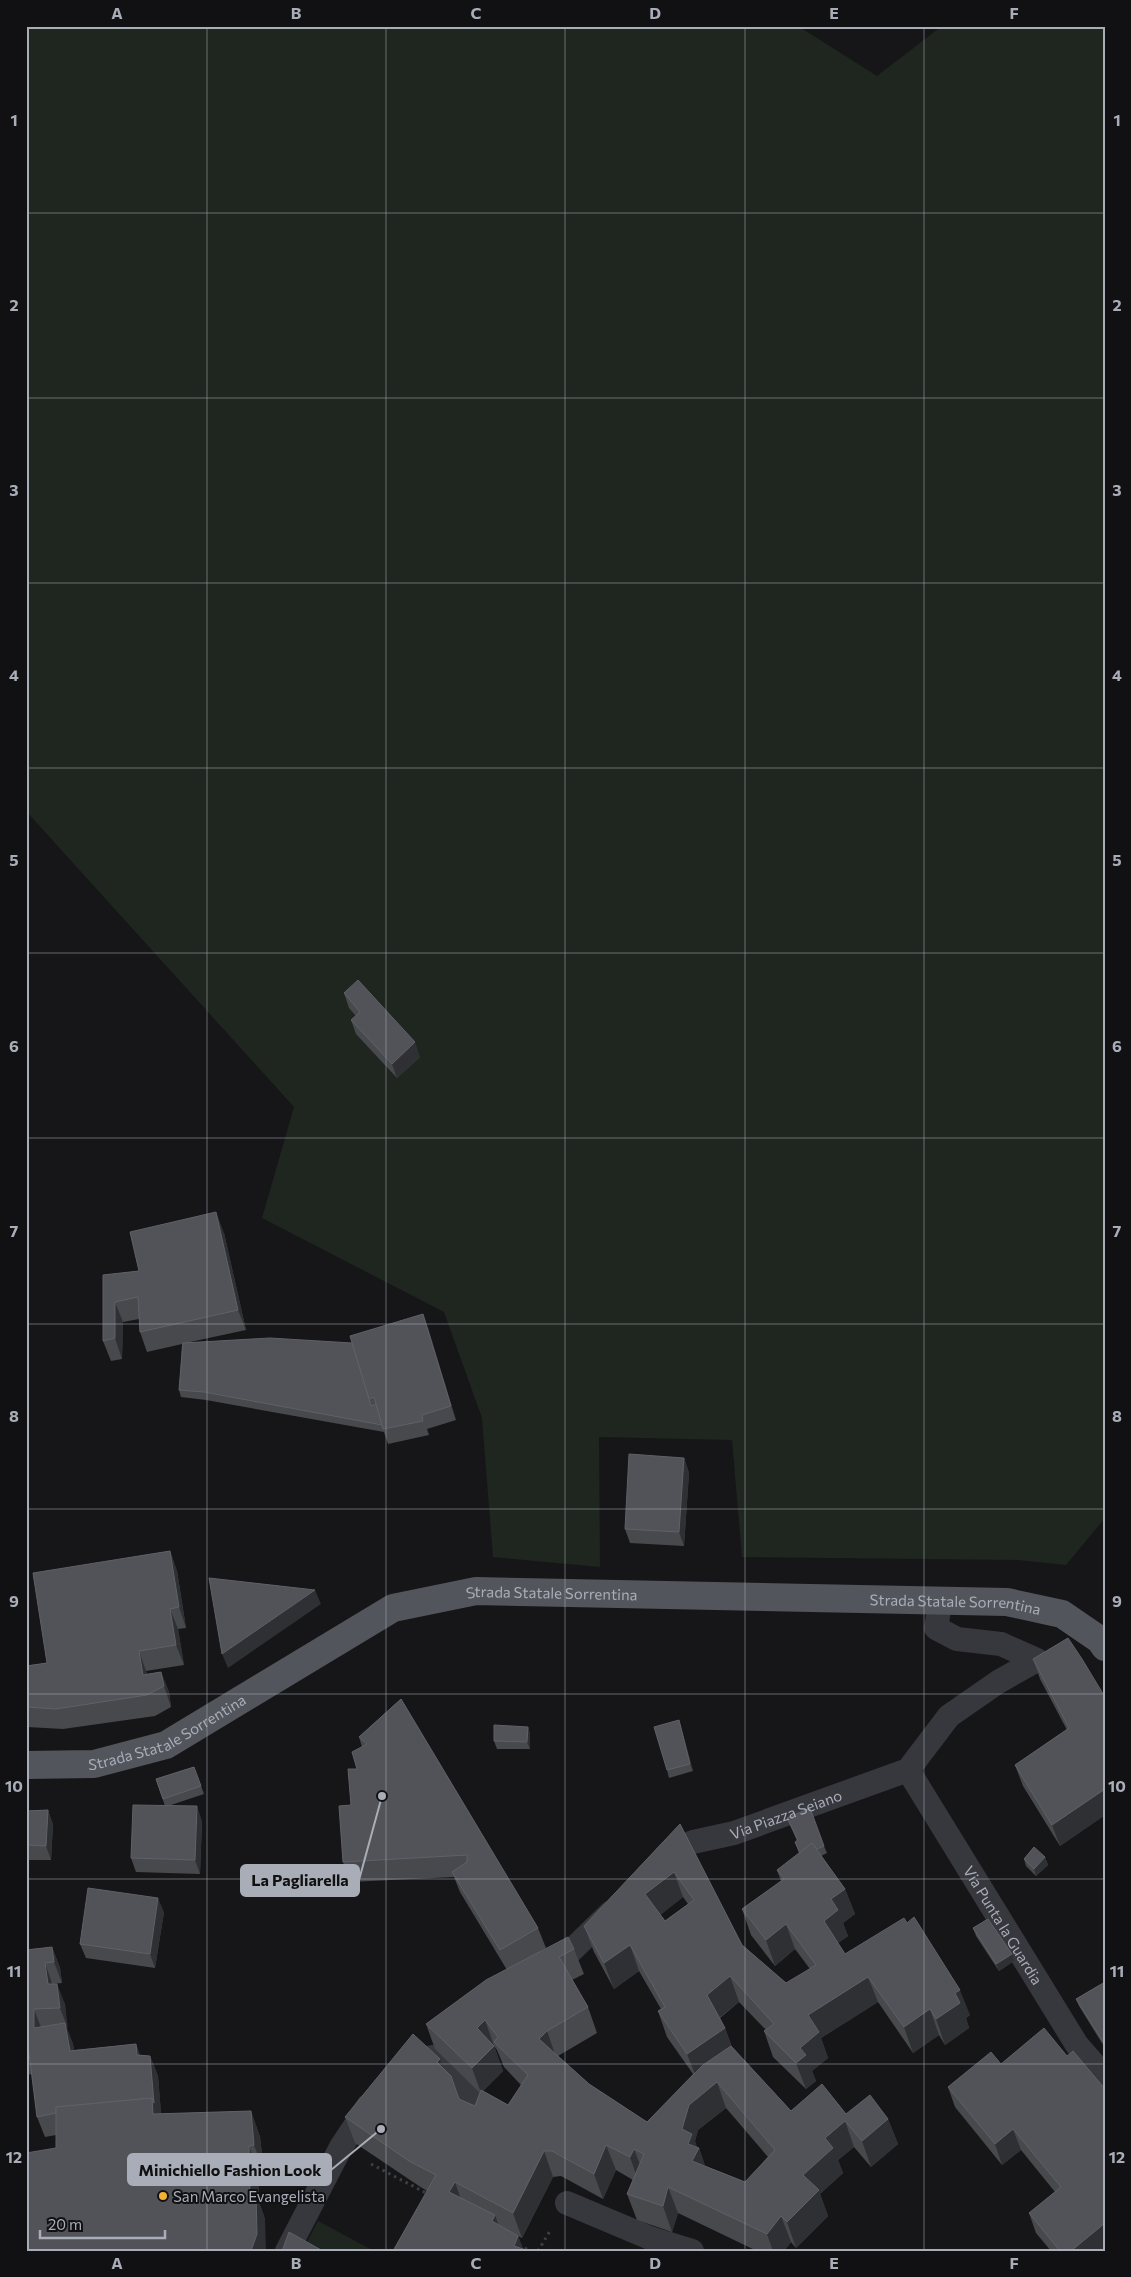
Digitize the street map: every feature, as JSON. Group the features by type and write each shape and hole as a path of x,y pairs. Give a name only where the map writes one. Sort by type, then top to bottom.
{"main road":[{"name":"Strada Statale Sorrentina","path":"26,1765 94,1764 166,1745 393,1608 476,1591 941,1599 1007,1602 1062,1614 1103,1643"}],"lane":[{"path":"908,1770 949,1716 998,1682 1037,1660 1001,1644 957,1639 936,1628 941,1599"},
{"name":"Via Piazza Seiano","path":"648,1875 669,1854 693,1842 734,1833 908,1770"},
{"name":"Via Punta la Guardia","path":"908,1770 1077,2045 1105,2077"},
{"path":"528,1974 570,1952 627,1896"},
{"path":"425,2051 453,2081 484,2108"},
{"path":"287,2251 342,2147 376,2094 384,2087"},
{"path":"568,2203 650,2238 692,2251"}],"path":[{"path":"342,2147 434,2198"},
{"path":"513,2241 530,2251"}],"shaded area":[{"path":"26,26 798,26 877,76 942,26 1105,26 1105,1518 1066,1565 1018,1560 742,1557 732,1440 599,1437 600,1567 493,1557 482,1418 444,1312 262,1218 294,1107 26,811"},
{"path":"318,2221 374,2251 302,2251"}],"building":[{"path":"358,980 415,1042 392,1064 351,1020 360,1012 344,993"},
{"path":"216,1212 238,1310 140,1332 138,1297 115,1302 115,1338 103,1341 103,1275 139,1271 130,1232"},
{"path":"423,1314 451,1406 422,1415 423,1421 383,1429 374,1397 369,1399 350,1336"},
{"path":"270,1338 352,1343 371,1406 376,1404 382,1425 204,1392 179,1390 183,1343"},
{"path":"629,1454 684,1458 679,1532 625,1529"},
{"path":"170,1551 179,1607 170,1609 176,1645 139,1651 143,1675 161,1672 164,1686 147,1695 56,1709 26,1707 26,1666 47,1663 33,1573"},
{"path":"209,1578 315,1590 222,1654"},
{"path":"1068,1638 1105,1697 1105,1789 1052,1825 1015,1765 1069,1728 1033,1659"},
{"path":"401,1699 538,1928 500,1950 452,1872 467,1862 467,1855 343,1862 339,1806 351,1805 348,1769 357,1769 352,1752 367,1744 359,1737"},
{"path":"679,1720 690,1764 667,1770 654,1727"},
{"path":"494,1725 528,1727 527,1742 494,1741"},
{"path":"194,1767 201,1786 163,1799 156,1779"},
{"path":"133,1805 197,1806 195,1860 131,1858"},
{"path":"810,1808 824,1846 817,1849 812,1843 800,1853 795,1842 798,1840 787,1818"},
{"path":"48,1810 46,1846 26,1845 26,1811"},
{"path":"680,1824 742,1945 786,1983 816,1965 786,1924 766,1940 742,1909 784,1879 777,1870 812,1843 845,1889 831,1899 838,1910 824,1921 845,1954 904,1918 907,1923 914,1917 960,1990 955,1993 960,2003 936,2019 930,2009 904,2027 868,1977 808,2015 819,2032 800,2048 806,2055 796,2063 764,2031 774,2024 730,1976 707,1995 725,2028 687,2054 658,2011 665,2007 630,1945 604,1963 584,1926","holes":["674,1872 694,1900 665,1921 645,1894"]},
{"path":"1034,1847 1045,1857 1034,1869 1024,1859"},
{"path":"88,1888 158,1898 150,1954 80,1944"},
{"path":"988,1919 1012,1954 996,1964 973,1928"},
{"path":"568,1937 574,1949 559,1957 588,2007 547,2031 539,2039 589,2084 647,2122 703,2065 731,2046 791,2111 822,2084 846,2114 870,2095 888,2119 862,2141 845,2121 825,2138 833,2148 803,2175 819,2190 787,2222 781,2216 767,2234 668,2187 663,2206 627,2194 644,2154 634,2149 630,2157 606,2145 594,2174 552,2151 544,2151 513,2213 455,2182 449,2192 495,2215 492,2221 518,2236 514,2246 529,2251 393,2251 436,2175 409,2161 345,2117 413,2034 440,2059 437,2062 451,2076 459,2099 475,2106 481,2090 508,2105 528,2075 494,2042 498,2037 485,2020 477,2028 494,2046 472,2068 426,2024 486,1980","holes":["717,2082 775,2150 745,2182 692,2161 699,2148 688,2144 692,2134 682,2129 689,2105"]},
{"path":"52,1947 54,1962 45,1963 48,1984 57,1984 60,2008 34,2009 34,2028 65,2023 70,2051 136,2044 137,2055 150,2056 154,2103 152,2098 56,2107 56,2113 37,2117 29,2053 26,2053 26,1950"},
{"path":"1105,1982 1105,2045 1076,1999"},
{"path":"1044,2028 1067,2056 1073,2051 1105,2089 1105,2223 1071,2251 1060,2251 1029,2213 1061,2187 1013,2129 995,2144 948,2087 991,2052 1001,2064"},
{"name":"San Marco Evangelista","path":"152,2098 153,2114 251,2111 254,2145 249,2146 250,2194 256,2193 257,2234 251,2251 26,2251 26,2153 56,2148 56,2107"},
{"path":"289,2232 323,2251 282,2251"}],"place":[{"name":"La Pagliarella","path":"382,1796"},
{"name":"Minichiello Fashion Look","path":"381,2129"},
{"name":"San Marco Evangelista","path":"163,2196"}]}
